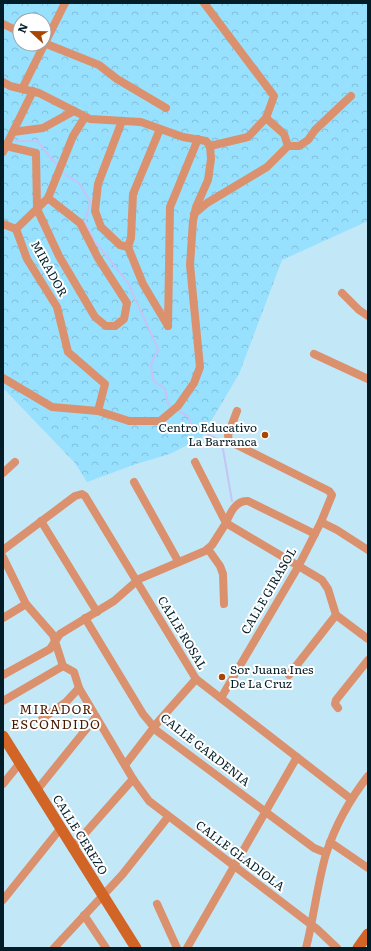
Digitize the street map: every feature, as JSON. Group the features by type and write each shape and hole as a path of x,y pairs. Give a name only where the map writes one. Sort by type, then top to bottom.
{"street":[{"path":"52,28 65,3"},
{"path":"204,3 274,96 266,118 248,137 210,146"},
{"path":"52,46 99,65 117,79 166,108"},
{"path":"22,89 40,52"},
{"path":"3,82 22,89 33,91 94,120 141,122 183,137 206,141 210,146 211,159 208,180 194,215 190,274 200,367 194,383 178,406 160,421 129,422 98,411 52,407 3,378"},
{"path":"33,91 4,149 36,153 37,209 59,256 95,317 106,326 115,326 124,319 127,303 98,258 80,223 48,198"},
{"path":"194,215 207,203 266,167 288,146 299,146 308,140 315,130 350,96"},
{"path":"12,132 43,128 74,111"},
{"path":"3,224 16,229 48,198 73,136 85,117"},
{"path":"266,118 284,134 288,146"},
{"path":"122,121 98,184 95,211 100,227 120,245 128,247"},
{"path":"160,129 133,194 131,238 128,247 143,284 168,326 170,207 198,139"},
{"name":"MIRADOR","path":"16,229 27,260 56,307 68,352 105,384 98,411"},
{"path":"342,293 359,310 368,316"},
{"path":"314,354 368,379"},
{"name":"CALLE GIRASOL","path":"221,698 298,566 332,497 332,493 229,441 228,435 237,411"},
{"path":"3,473 15,462"},
{"path":"194,462 225,525 324,581 328,588 336,615 368,639"},
{"path":"134,482 178,561"},
{"name":"CALLE ROSAL","path":"41,521 75,496 82,494 88,499 196,679 351,799"},
{"path":"3,675 50,649 60,634 114,601 137,581 178,561 208,549 225,525 235,507 240,502 248,501 315,534"},
{"path":"3,550 41,521 97,612"},
{"path":"321,522 337,530 368,550"},
{"path":"208,549 220,566 223,574 224,604"},
{"path":"3,557 26,604 56,640 63,666 3,701"},
{"path":"3,618 26,604"},
{"path":"289,675 336,615"},
{"name":"CALLE GARDENIA","path":"85,618 144,714 154,727 266,812 318,850 326,853"},
{"path":"338,708 335,704 336,700 368,660"},
{"name":"CALLE GLADIOLA","path":"63,666 74,672 79,688 133,779 149,801 168,817 234,865 312,925 337,948"},
{"path":"125,764 154,727 196,679"},
{"path":"42,719 66,702 79,688"},
{"path":"37,790 96,716"},
{"name":"CALLE CEREZO","path":"3,736 136,948"},
{"path":"187,948 297,757"},
{"path":"3,784 20,763"},
{"path":"306,948 326,853 351,799 368,776"},
{"path":"72,848 133,779"},
{"path":"54,948 102,894 122,875 168,817"},
{"path":"3,900 60,829"},
{"path":"330,842 368,868"},
{"path":"157,904 177,948"},
{"path":"84,915 106,948"},
{"path":"358,948 368,934"}],"green space":[{"path":"3,3 368,3 368,221 282,260 239,374 201,438 170,454 136,464 87,482 75,463 3,388"}],"waterway":[{"path":"15,141 37,141 56,164"},
{"path":"64,174 79,183 90,201 85,223 94,240 128,283 158,349 151,364 153,380 165,389 168,404 170,406"},
{"path":"180,412 188,416 192,426 217,439 223,449 232,501"}],"place":[{"name":"Centro Educativo La Barranca","path":"265,435"},
{"name":"Sor Juana Ines De La Cruz","path":"222,677"}],"district":[{"name":"MIRADOR ESCONDIDO","path":"56,716"}]}
